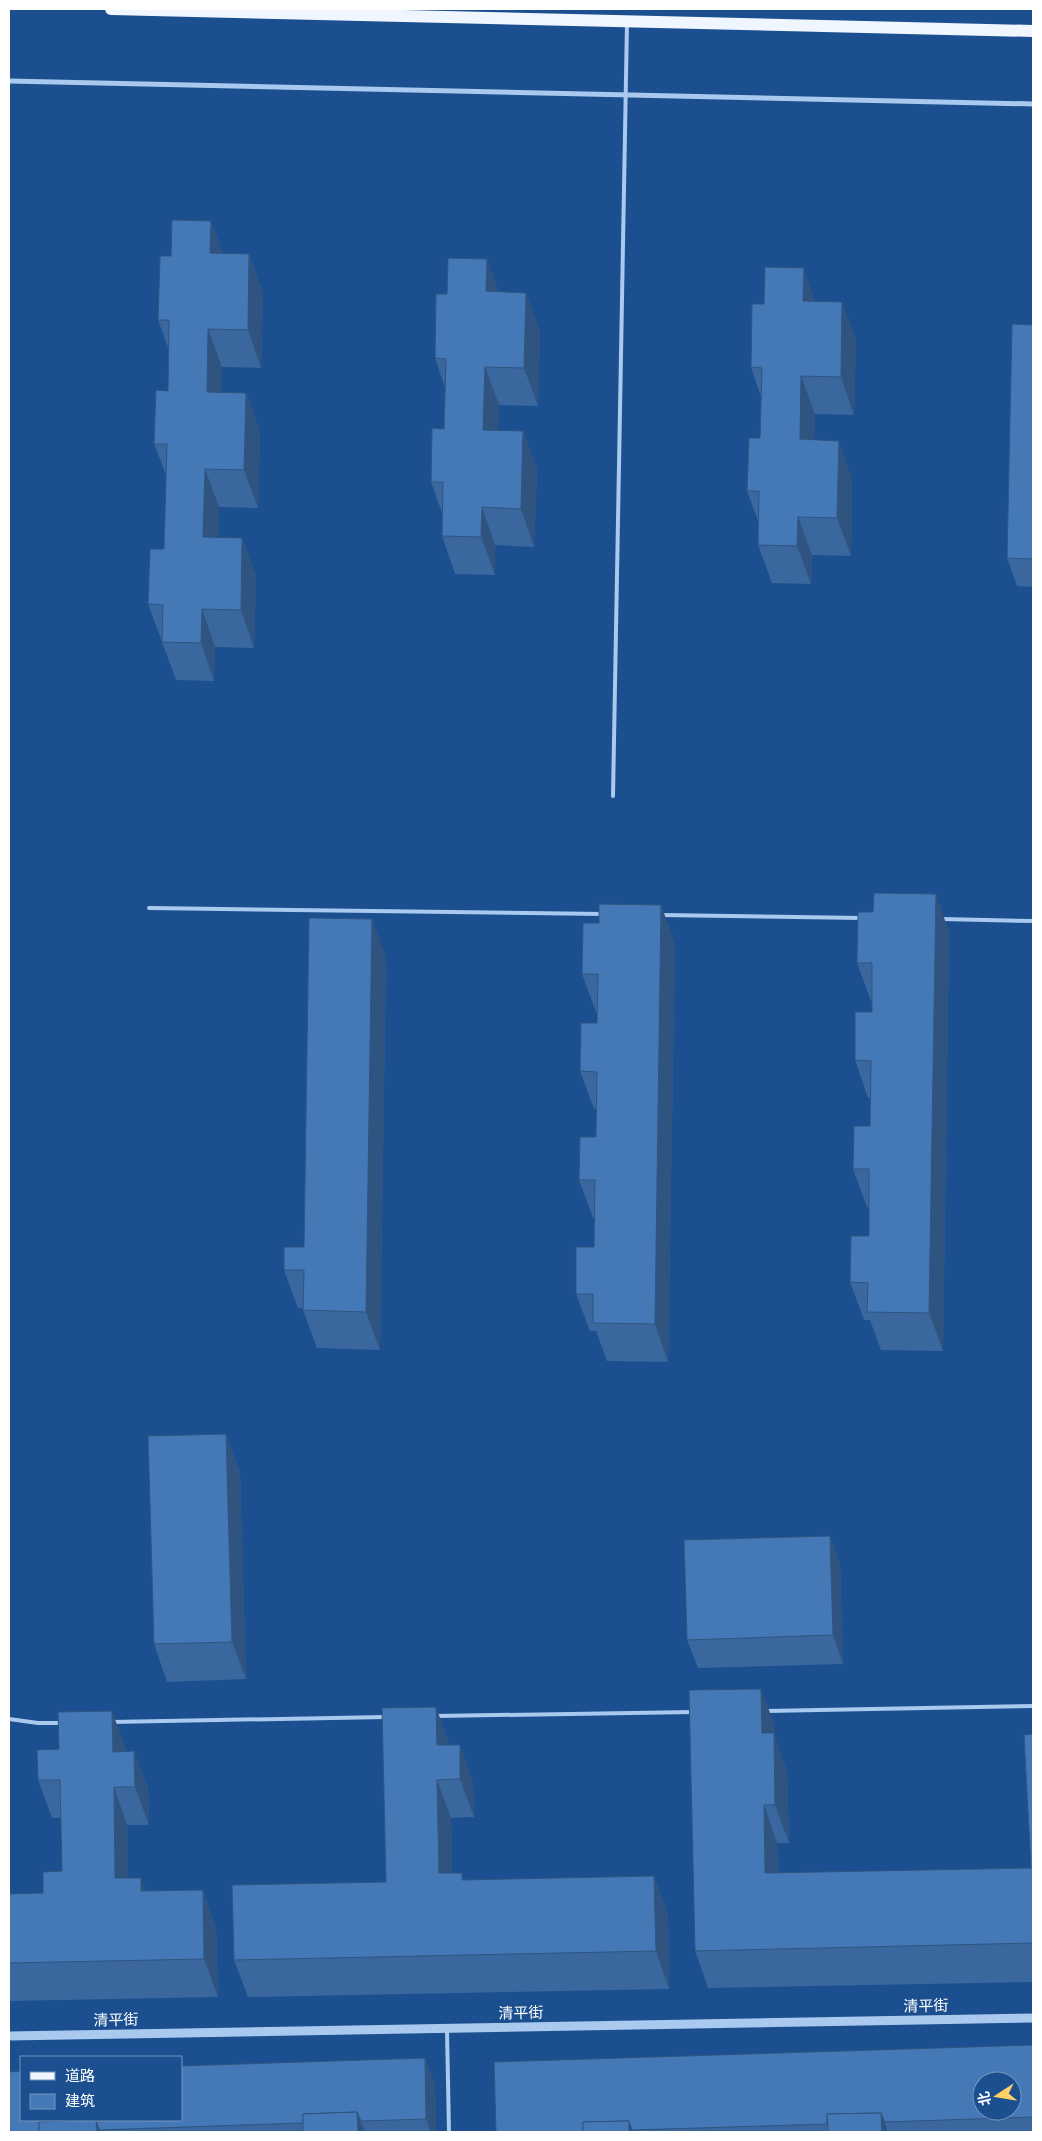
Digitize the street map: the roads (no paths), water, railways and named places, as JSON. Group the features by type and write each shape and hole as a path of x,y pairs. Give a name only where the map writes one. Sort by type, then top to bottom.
{"main road":[{"path":"111,9 1033,31"}],"street":[{"path":"9,81 1033,104"},
{"name":"清平街","path":"9,2036 1033,2018"}],"lane":[{"path":"613,796 627,21"},
{"path":"149,908 606,914"},
{"path":"656,915 864,918"},
{"path":"934,919 1033,920"},
{"path":"765,1711 1033,1706"},
{"path":"426,1717 695,1712"},
{"path":"108,1722 396,1717"},
{"path":"9,1719 38,1723 68,1723"},
{"path":"447,2028 449,2132"}]}
